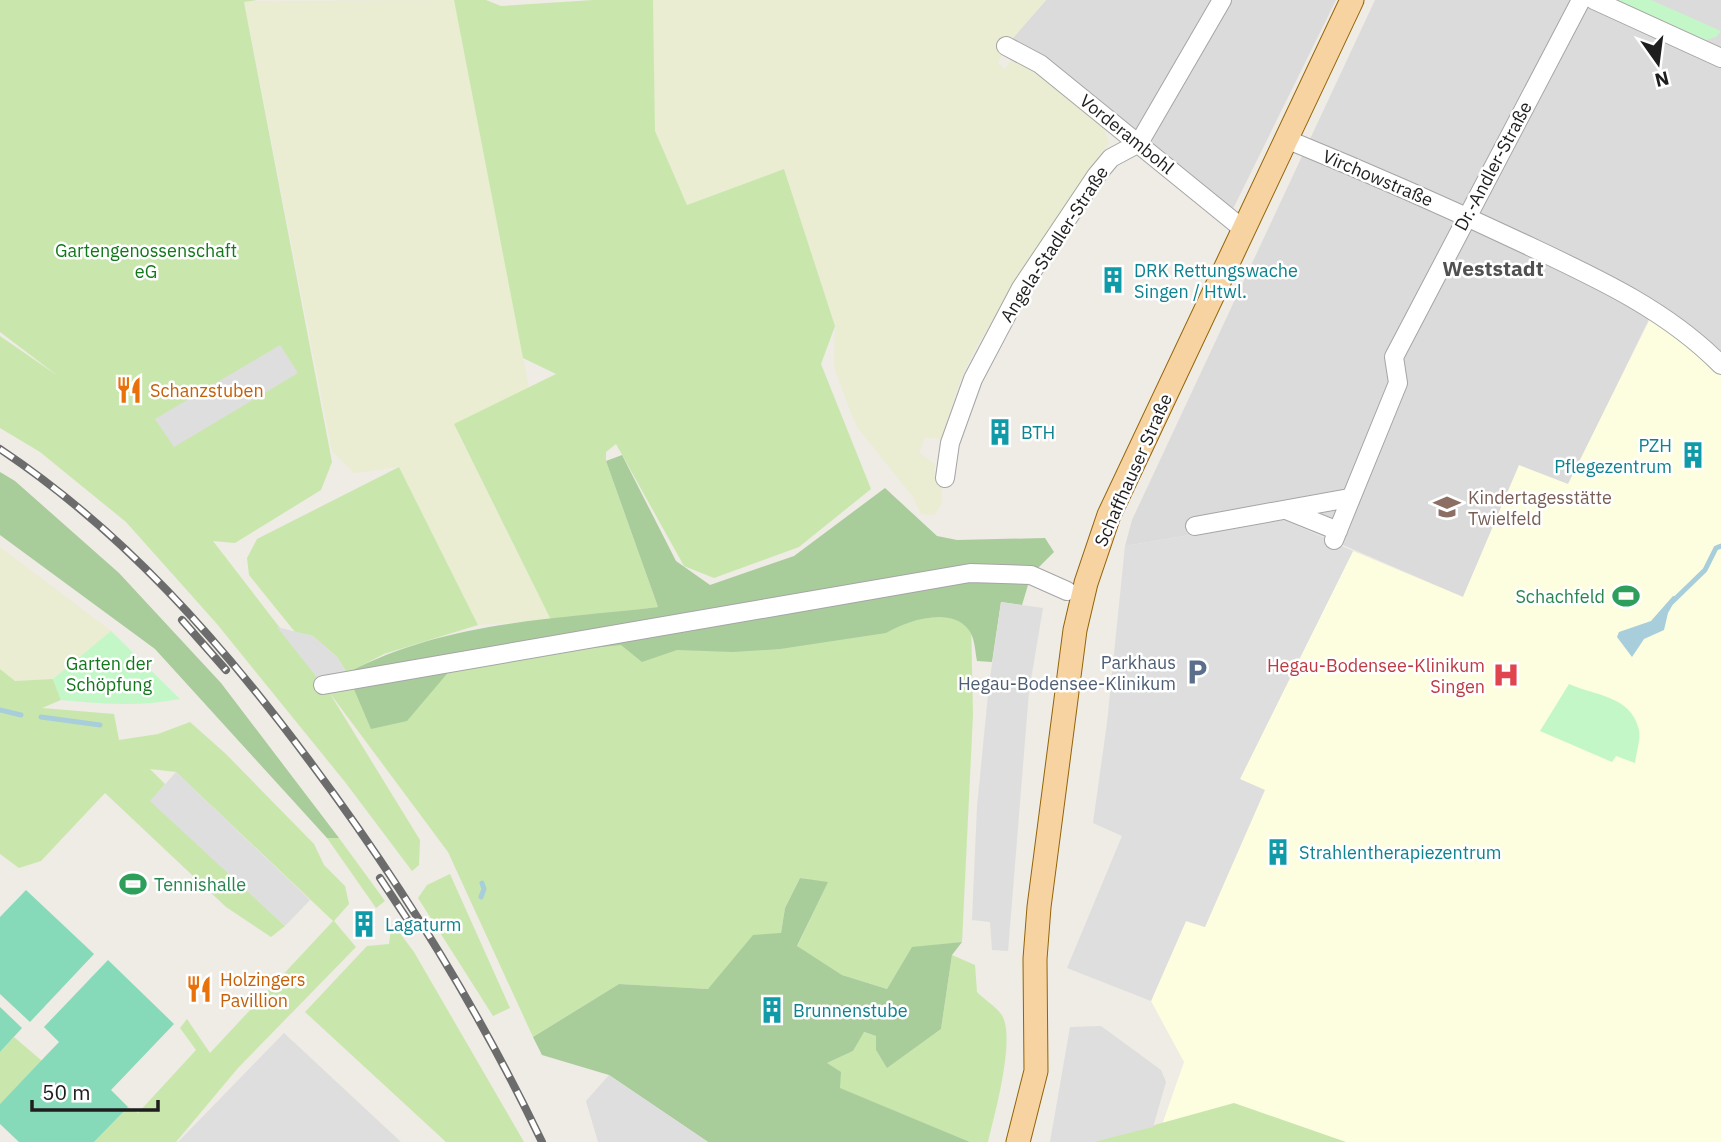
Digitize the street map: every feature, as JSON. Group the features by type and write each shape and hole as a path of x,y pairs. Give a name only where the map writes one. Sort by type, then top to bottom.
{"main road":[{"name":"Schaffhauser Straße","path":"1018,1142 1035,1071 1035,959 1044,860 1074,630 1086,583 1109,515 1352,0"}],"street":[{"path":"1139,143 1222,0"},
{"name":"Dr.-Andler-Straße","path":"1285,510 1336,535 1398,383 1394,357 1581,0"},
{"path":"1594,0 1721,58"},
{"name":"Vorderambohl","path":"1006,46 1040,64 1243,229"},
{"name":"Virchowstraße","path":"1286,139 1466,216 1619,289 1697,340 1721,365"},
{"name":"Angela-Stadler-Straße","path":"945,478 950,443 973,379 1021,288 1096,176 1111,158 1139,143"},
{"path":"1195,526 1349,499"},
{"path":"323,685 970,573 1031,575 1067,591"}],"shaded area":[{"path":"454,0 529,388 454,425 551,620 478,625 399,467 354,473 332,451 244,1"},
{"path":"653,0 1046,0 1006,46 998,63 1005,69 1013,58 1050,82 1102,125 1109,143 1028,262 975,349 960,381 941,439 925,437 919,453 935,464 934,476 943,477 941,505 934,515 921,514 913,497 858,428 851,413 834,367 835,326 784,169 687,205 655,131"},
{"path":"1046,0 1336,0 1228,219 1006,46"},
{"path":"1375,0 1721,0 1721,365 1653,311 1568,485 1519,466 1463,597 1283,519 1125,546 1132,520"},
{"name":"Hegau-Bodensee-Klinikum Singen","path":"1654,311 1721,365 1721,1142 1212,1142 1163,1122 1184,1062 1151,1001 1186,921 1205,927 1264,790 1239,780 1353,551 1463,597 1519,465 1568,484"},
{"path":"280,345 298,373 174,447 155,419"},
{"path":"1283,519 1353,551 1240,779 1265,790 1205,927 1186,921 1151,1001 1067,968 1122,836 1093,823 1107,723 1125,546"},
{"path":"0,547 111,631 53,679 15,681 0,669"},
{"path":"1001,602 1043,608 1029,691 1008,951 992,950 990,922 972,920 977,807 989,685"},
{"path":"277,627 313,636 337,657 351,680 323,685"},
{"name":"Tennishalle","path":"176,772 310,900 285,926 150,801"},
{"path":"1101,1026 1161,1070 1166,1082 1153,1127 1093,1142 1050,1142 1070,1027"},
{"path":"284,1033 401,1142 178,1142"},
{"path":"609,1075 708,1142 598,1142 586,1101"}],"green space":[{"name":"Gartengenossenschaft eG","path":"0,0 257,0 244,2 332,462 321,490 235,543 213,541 324,685 970,573 973,715 962,942 912,948 887,989 842,975 797,947 827,883 800,878 785,908 781,933 708,989 619,984 533,1037 448,852 329,692 420,840 419,865 412,871 345,782 217,624 126,522 40,452 0,428 0,336 58,376 0,332"},
{"path":"454,0 486,0 501,6 593,0 653,0 655,131 687,205 784,169 835,326 821,364 871,489 799,547 714,578 684,566 616,444 606,452 606,461 658,607 551,620 454,424 556,374 523,358"},
{"path":"1609,0 1651,0 1721,31 1716,37 1703,41"},
{"path":"622,455 676,561 710,585 794,556 885,488 937,536 957,540 1045,538 1054,552 1031,575 1022,605 1001,602 992,662 977,661 972,636 960,622 939,617 916,620 886,633 780,649 733,652 677,650 642,662 621,645 457,662 407,721 371,729 347,673 384,656 422,643 499,625 658,607 606,461"},
{"path":"399,467 478,625 384,654 347,673 337,657 313,636 295,632 249,575 247,558 257,539"},
{"path":"0,472 15,481 119,573 221,683 339,838 327,838 155,649 0,535"},
{"name":"Garten der Schöpfung","path":"111,631 180,699 135,704 61,700 53,679"},
{"path":"0,669 15,681 53,679 61,700 42,708 114,714 119,740 158,734 190,722 226,754 314,844 324,865 345,886 349,904 334,921 356,947 238,1068 176,1142 94,1142 128,1107 138,1113 196,1050 180,1028 187,1019 210,1053 333,921 176,772 150,769 165,784 151,801 285,926 271,937 226,907 105,793 41,861 19,868 0,854"},
{"path":"1569,684 1611,698 1635,718 1639,742 1635,763 1616,756 1612,762 1540,731"},
{"path":"327,838 339,838 385,901 376,908"},
{"path":"450,874 510,1008 493,1016 418,898 427,885"},
{"path":"800,878 828,882 797,946 842,975 887,989 912,947 962,942 952,955 941,1029 887,1068 876,1050 876,1036 864,1032 853,1051 827,1063 841,1072 840,1088 970,1142 708,1142 609,1075 542,1055 533,1037 619,984 708,989 753,935 781,933 785,908"},
{"path":"26,890 94,954 30,1022 0,994 0,917"},
{"path":"391,929 399,932 414,952 524,1142 446,1142 305,1012 367,946 389,944"},
{"path":"952,955 975,965 977,992 999,1011 1005,1025 1006,1057 988,1142 970,1142 839,1088 827,1063 853,1051 863,1032 876,1036 876,1050 887,1067 941,1029"},
{"path":"108,960 174,1024 111,1090 128,1107 94,1142 19,1142 0,1124 0,1104 59,1042 44,1027"},
{"path":"0,1007 22,1028 0,1052"},
{"path":"14,1037 42,1061 0,1104 0,1052"},
{"path":"1234,1103 1346,1142 1093,1142"}],"water":[{"path":"1673,596 1677,597 1668,613 1664,630 1644,639 1632,657 1617,637 1619,632 1651,621"}],"waterway":[{"path":"1672,602 1705,570 1716,548 1721,546"},
{"path":"0,710 21,715"},
{"path":"41,717 100,725"},
{"path":"481,897 484,889 482,883"}],"railway":[{"path":"0,449 88,515 128,552 204,631 275,715 341,804 404,897 491,1042 542,1142"},
{"path":"182,620 226,670"},
{"path":"380,878 413,928"}],"place":[{"name":"DRK Rettungswache Singen / Htwl.","path":"1113,280"},
{"name":"Schanzstuben","path":"129,390"},
{"name":"BTH","path":"1000,432"},
{"name":"PZH Pflegezentrum","path":"1693,455"},
{"name":"Kindertagesstätte Twielfeld","path":"1447,507"},
{"name":"Schachfeld","path":"1626,596"},
{"name":"Parkhaus Hegau-Bodensee-Klinikum","path":"1197,672"},
{"name":"Hegau-Bodensee-Klinikum Singen","path":"1506,675"},
{"name":"Strahlentherapiezentrum","path":"1278,852"},
{"name":"Tennishalle","path":"133,884"},
{"name":"Lagaturm","path":"364,924"},
{"name":"Holzingers Pavillion","path":"199,989"},
{"name":"Brunnenstube","path":"772,1010"}],"district":[{"name":"Weststadt","path":"1493,268"}]}
